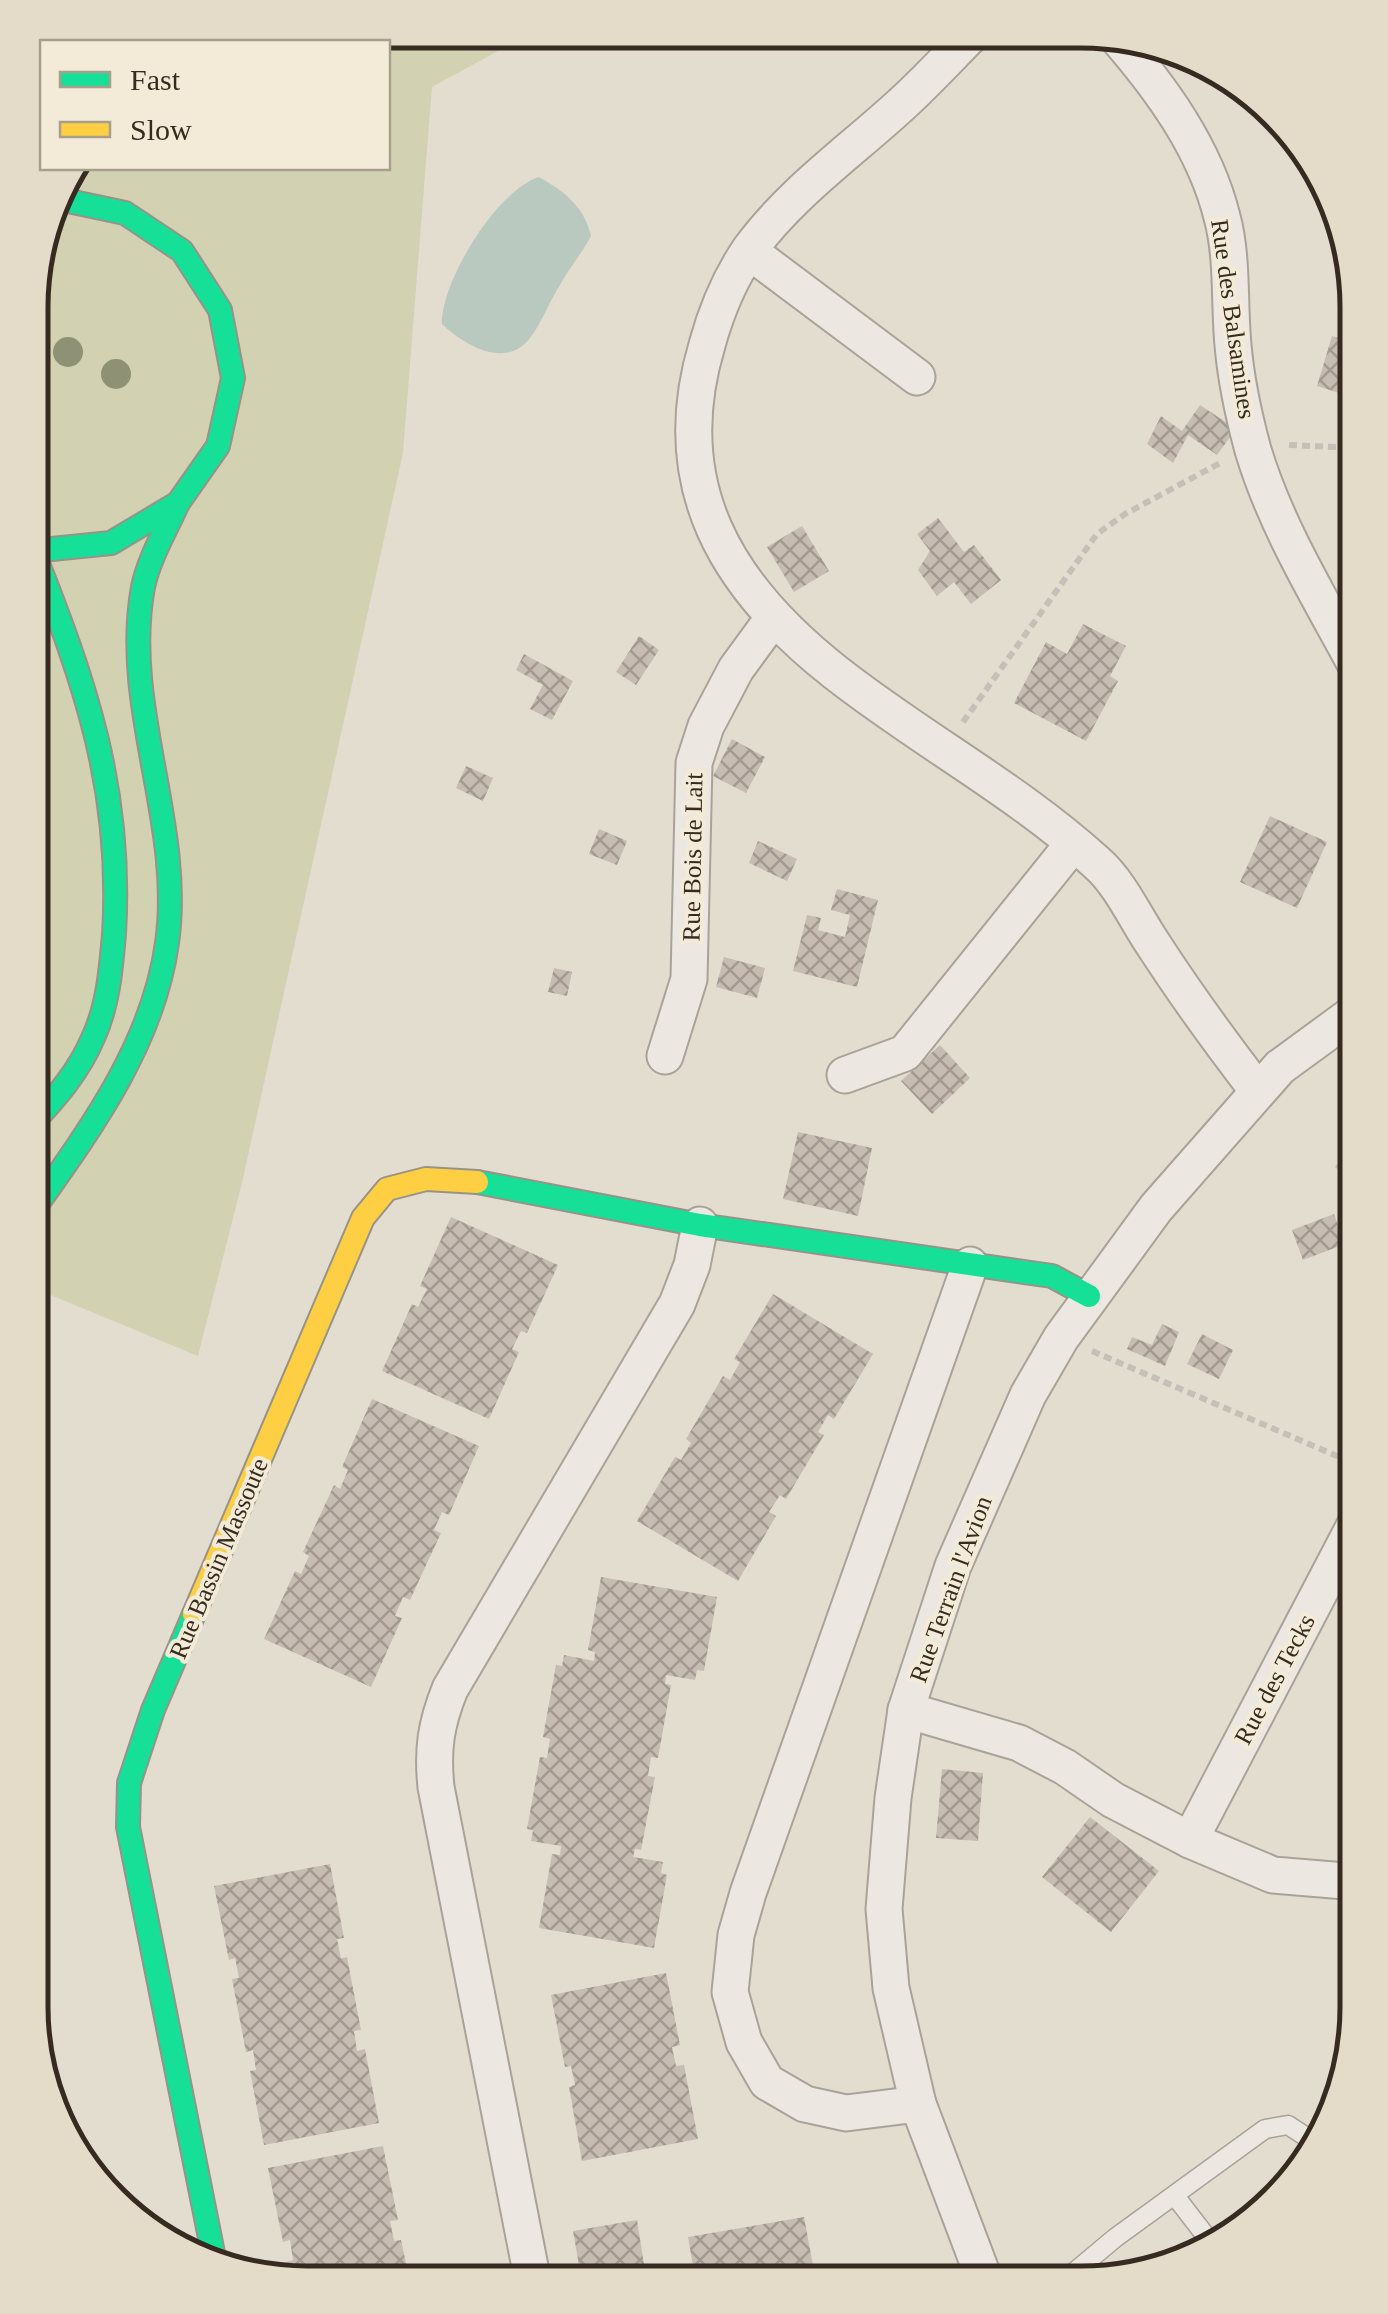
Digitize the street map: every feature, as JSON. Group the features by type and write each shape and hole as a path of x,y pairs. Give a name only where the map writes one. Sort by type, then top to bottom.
{"main road":[{"path":"48,1188 125,1073 148,1021 167,944 169,892 161,800 140,674 141,610 145,581 178,503 218,446 232,378 220,310 182,252 125,212 70,201"},
{"path":"48,549 111,543 178,503"},
{"path":"48,591 78,667 94,723 114,827 116,913 108,996 98,1029 48,1107"},
{"name":"Rue Bassin Massoute","path":"212,2249 128,1827 129,1782 153,1710 363,1218 387,1190 426,1178 472,1180 700,1225 1052,1276 1090,1296"}],"street":[{"path":"958,48 902,104 799,192 749,251 717,310 700,369 693,426 696,482 713,532 742,578 774,617 834,672 1036,812 1100,865 1200,1015 1258,1091"},
{"name":"Rue des Balsamines","path":"1130,53 1208,171 1223,220 1233,348 1253,449 1296,552 1340,635"},
{"path":"749,251 917,377"},
{"name":"Rue Bois de Lait","path":"665,1056 689,979 694,763 706,726 736,669 774,617"},
{"path":"845,1075 905,1053 1073,844"},
{"name":"Rue Terrain l'Avion","path":"979,2266 918,2104 892,1988 884,1909 893,1798 906,1710 953,1566 1028,1394 1061,1338 1156,1208 1280,1066 1340,1023"},
{"path":"531,2266 436,1787 432,1750 437,1722 450,1689 677,1304 692,1265 700,1225"},
{"path":"918,2104 846,2113 805,2104 767,2082 744,2042 730,1992 736,1935 748,1893 970,1264"},
{"name":"Rue des Tecks","path":"1190,1840 1340,1553"},
{"path":"906,1710 1019,1743 1065,1767 1112,1800 1273,1876 1340,1881"}],"lane":[{"path":"1081,2266 1265,2128 1288,2125 1306,2137"},
{"path":"1175,2196 1205,2235"}],"path":[{"path":"943,751 1097,534 1176,486 1253,449 1289,445 1340,447"},
{"path":"1061,1338 1340,1457"}],"green space":[{"path":"390,48 504,48 432,87 403,453 242,1183 198,1356 48,1294 48,306 56,239 86,170 390,170"}],"shaded area":[{"path":"539,177 572,201 584,216 591,236 530,338 509,352 485,351 442,324 444,306 474,239 506,199"}],"building":[{"path":"1332,336 1340,338 1340,393 1317,386"},
{"path":"1200,405 1236,429 1217,455 1188,435 1173,463 1147,444 1161,416 1182,431"},
{"path":"938,518 964,552 974,545 1001,580 971,604 954,582 937,596 918,570 930,551 917,534"},
{"path":"802,526 829,571 794,592 767,547"},
{"path":"1083,624 1126,646 1110,676 1118,681 1086,741 1014,703 1046,642 1067,654"},
{"path":"639,636 659,650 636,685 616,672"},
{"path":"524,654 573,681 552,720 530,709 543,685 516,670"},
{"path":"732,739 765,757 746,793 713,776"},
{"path":"466,766 493,778 483,801 456,788"},
{"path":"1270,816 1327,842 1297,908 1240,882"},
{"path":"599,829 627,841 617,865 589,854"},
{"path":"758,841 797,859 787,881 749,863"},
{"path":"837,889 878,900 857,987 793,971 807,915 821,918 818,930 845,937 850,915 831,910"},
{"path":"724,957 765,968 757,998 716,987"},
{"path":"554,968 572,972 567,996 548,992"},
{"path":"940,1045 970,1078 932,1114 901,1081"},
{"path":"798,1132 872,1148 858,1216 783,1199"},
{"path":"1334,1214 1340,1246 1303,1260 1292,1230"},
{"path":"451,1217 558,1265 527,1333 521,1331 512,1349 519,1352 489,1419 382,1371 412,1304 418,1307 427,1289 420,1286"},
{"path":"773,1294 873,1354 834,1419 828,1415 818,1432 824,1435 786,1499 780,1495 769,1512 776,1516 738,1581 637,1521 675,1457 681,1460 691,1443 686,1439 723,1376 730,1380 740,1362 734,1359"},
{"path":"1162,1324 1179,1332 1165,1366 1127,1349 1132,1337 1152,1345"},
{"path":"1202,1334 1233,1350 1219,1379 1187,1364"},
{"path":"372,1399 479,1446 449,1515 442,1512 434,1530 441,1533 410,1600 403,1597 395,1616 402,1618 371,1687 264,1639 295,1571 301,1574 309,1556 303,1552 334,1485 340,1489 348,1470 342,1467"},
{"path":"601,1577 717,1597 704,1671 697,1670 695,1680 666,1675 665,1684 671,1685 658,1758 651,1757 648,1776 655,1777 641,1850 635,1849 633,1857 663,1862 661,1873 667,1875 654,1948 539,1928 552,1854 560,1855 561,1846 531,1841 533,1830 527,1829 540,1757 547,1758 550,1739 543,1737 556,1665 562,1666 564,1655 594,1661 595,1652 588,1650"},
{"path":"942,1769 983,1773 978,1841 936,1838"},
{"path":"1090,1817 1159,1871 1111,1932 1042,1877"},
{"path":"330,1864 344,1938 337,1939 341,1959 347,1957 361,2030 354,2031 357,2051 365,2049 379,2123 264,2145 250,2071 256,2070 253,2050 246,2052 232,1979 239,1978 235,1958 229,1960 214,1886"},
{"path":"666,1973 680,2045 672,2047 676,2066 684,2065 698,2139 582,2161 569,2087 575,2085 571,2066 565,2067 551,1995"},
{"path":"383,2146 398,2220 390,2221 394,2241 401,2240 407,2266 287,2265 293,2260 290,2240 283,2242 268,2168"},
{"path":"804,2217 813,2266 693,2266 688,2237"},
{"path":"637,2220 644,2266 579,2266 573,2231"}],"traffic: fast":[{"path":"48,549 111,543 178,503 218,446 233,378 220,310 182,251 125,213 70,201"},
{"path":"48,1189 116,1085 160,981 170,898 161,810 145,721 138,632 146,576 178,503"},
{"path":"48,591 96,738 106,784 115,882 110,974 98,1026 74,1073 48,1105"},
{"path":"477,1182 700,1225 1052,1276 1089,1296"},
{"path":"194,1614 153,1710 129,1783 128,1827 212,2249"}],"traffic: slow":[{"path":"194,1614 363,1218 387,1189 426,1179 477,1182"}]}
